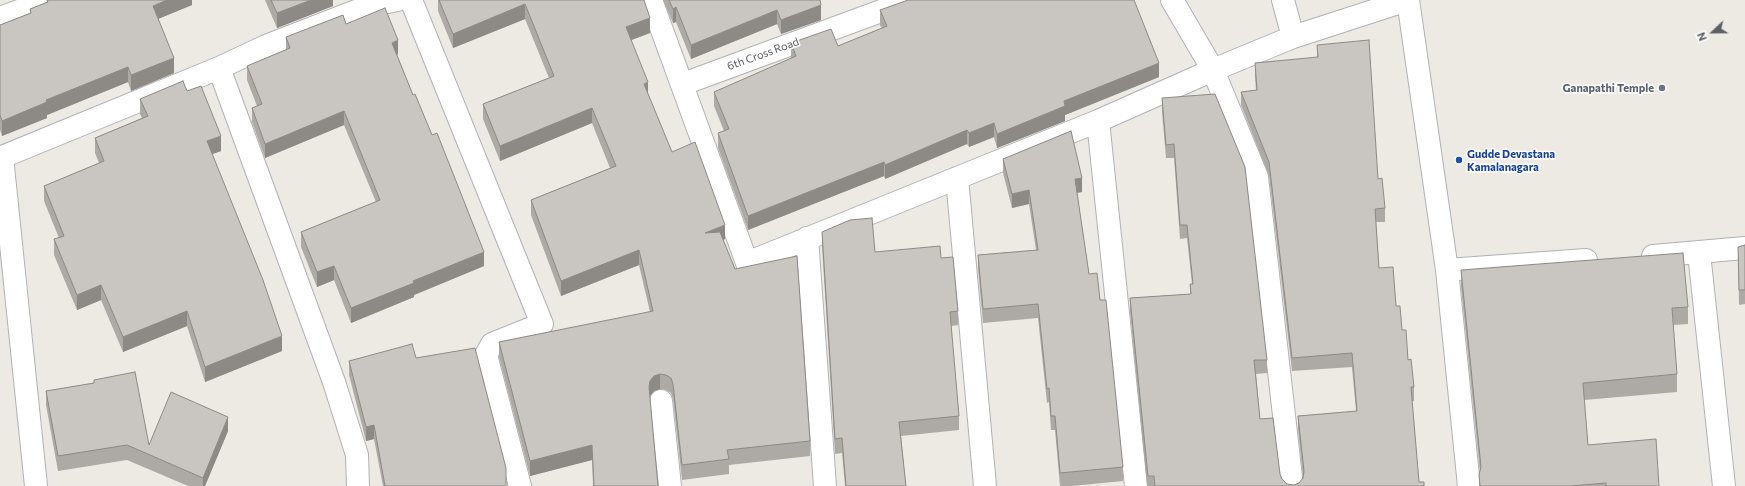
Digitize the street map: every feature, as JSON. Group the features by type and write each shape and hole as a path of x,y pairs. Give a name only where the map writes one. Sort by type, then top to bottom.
{"street":[{"path":"0,18 49,0"},
{"path":"36,486 1,155 218,68 368,3 397,0"},
{"path":"411,0 542,324 492,344 486,355 520,486"},
{"path":"651,0 683,84 747,263 1098,122 1213,70 1293,37 1408,0 1447,270 1468,486"},
{"name":"6th Cross Road","path":"683,84 911,0"},
{"path":"1172,0 1213,70 1257,177 1292,486"},
{"path":"1283,0 1293,37"},
{"path":"218,68 334,382 356,455 358,486"},
{"path":"1098,122 1136,486"},
{"path":"957,178 985,486"},
{"path":"807,238 825,486"},
{"path":"1636,257 1745,248"},
{"path":"1699,253 1724,486"},
{"path":"1447,270 1604,259"},
{"path":"661,401 670,486"}],"building":[{"path":"47,0 167,0 153,6 174,58 131,75 128,67 46,100 47,102 2,121 0,115 0,25 31,13 30,9 48,2"},
{"path":"271,0 311,0 277,13"},
{"path":"439,0 644,0 650,18 626,27 648,82 644,84 672,152 695,142 725,225 705,233 720,232 735,269 797,256 810,441 727,450 729,459 682,465 673,384 671,378 660,374 654,376 650,381 649,387 658,486 594,486 592,445 530,461 499,342 653,311 639,250 561,281 531,200 616,166 592,108 500,146 483,104 554,76 525,4 453,34"},
{"path":"669,0 820,0 821,5 781,20 777,10 691,45 676,7 673,9"},
{"path":"908,0 1134,0 1159,63 1064,101 1065,106 997,134 994,123 969,133 967,130 885,165 884,162 748,216 718,133 729,129 714,92 796,56 791,43 831,29 838,46 887,26 880,10"},
{"path":"385,8 398,40 392,43 413,95 415,94 432,135 437,133 484,252 413,281 414,283 351,308 334,266 317,272 301,232 380,200 344,111 265,144 252,108 262,104 247,66 290,48 286,37 343,15 346,24"},
{"path":"1369,40 1378,179 1382,178 1385,208 1375,209 1379,268 1393,267 1396,306 1400,306 1402,330 1406,330 1408,360 1411,359 1414,387 1411,387 1419,482 1424,482 1424,486 1155,486 1154,476 1148,476 1130,298 1191,294 1190,284 1193,284 1187,225 1180,225 1174,144 1166,145 1162,98 1215,94 1245,167 1267,360 1254,360 1260,419 1273,418 1280,474 1282,479 1287,484 1294,485 1299,483 1303,478 1304,471 1298,416 1357,411 1352,353 1292,358 1269,162 1241,92 1257,90 1255,63 1318,57 1317,45"},
{"path":"183,81 187,91 201,86 221,136 207,141 263,280 282,336 205,367 187,311 123,337 101,285 77,295 54,239 64,236 44,186 104,161 95,138 148,116 140,99"},
{"path":"1071,131 1082,178 1075,179 1089,274 1097,273 1100,300 1106,300 1123,467 1060,473 1055,416 1051,416 1049,388 1047,389 1038,304 983,309 978,255 1038,250 1029,190 1012,194 1003,159"},
{"path":"872,218 875,252 940,246 941,258 953,257 958,311 950,312 959,416 899,422 906,486 846,486 842,438 835,439 822,232 850,220"},
{"path":"1745,245 1745,290 1739,290 1738,247"},
{"path":"1683,253 1688,307 1672,308 1677,374 1583,383 1588,445 1656,439 1659,486 1606,486 1606,483 1570,486 1480,486 1479,475 1481,467 1461,270"},
{"path":"412,344 416,358 475,348 506,468 506,486 385,486 374,425 366,427 349,361"},
{"path":"135,372 149,445 171,392 228,417 203,478 127,445 58,456 46,391 94,383 94,380"}],"place":[{"name":"Ganapathi Temple","path":"1662,88"},
{"name":"Gudde Devastana Kamalanagara","path":"1459,160"}]}
